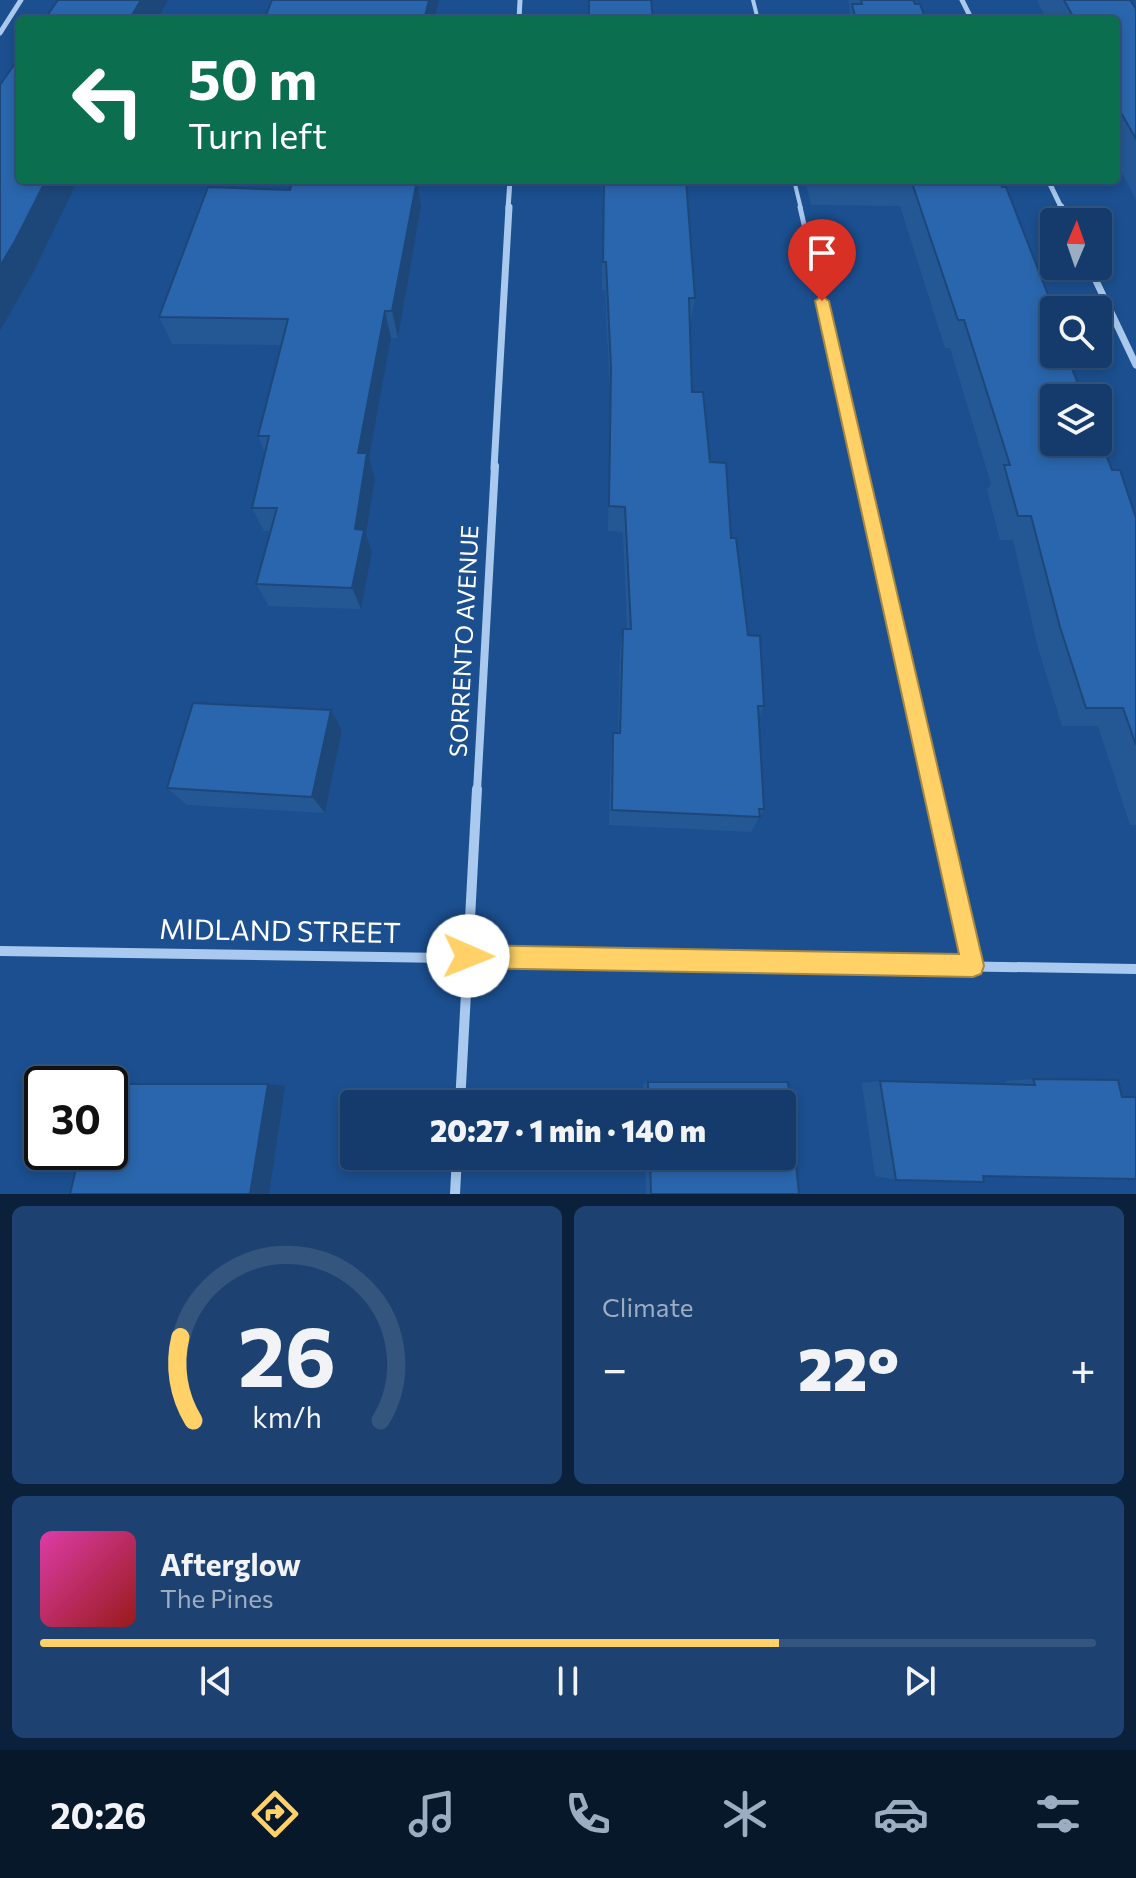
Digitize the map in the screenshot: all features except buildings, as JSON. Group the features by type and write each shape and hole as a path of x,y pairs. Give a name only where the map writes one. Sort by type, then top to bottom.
{"street":[{"path":"0,33 21,0"},
{"name":"SORRENTO AVENUE","path":"461,1090 510,184"},
{"path":"1050,184 1061,208"},
{"path":"1096,280 1136,365"},
{"name":"MIDLAND STREET","path":"0,951 468,956 1136,969"},
{"path":"455,1194 456,1170"}],"lane":[{"path":"795,184 973,966"}],"route":[{"path":"468,956 973,966 822,301"}]}
